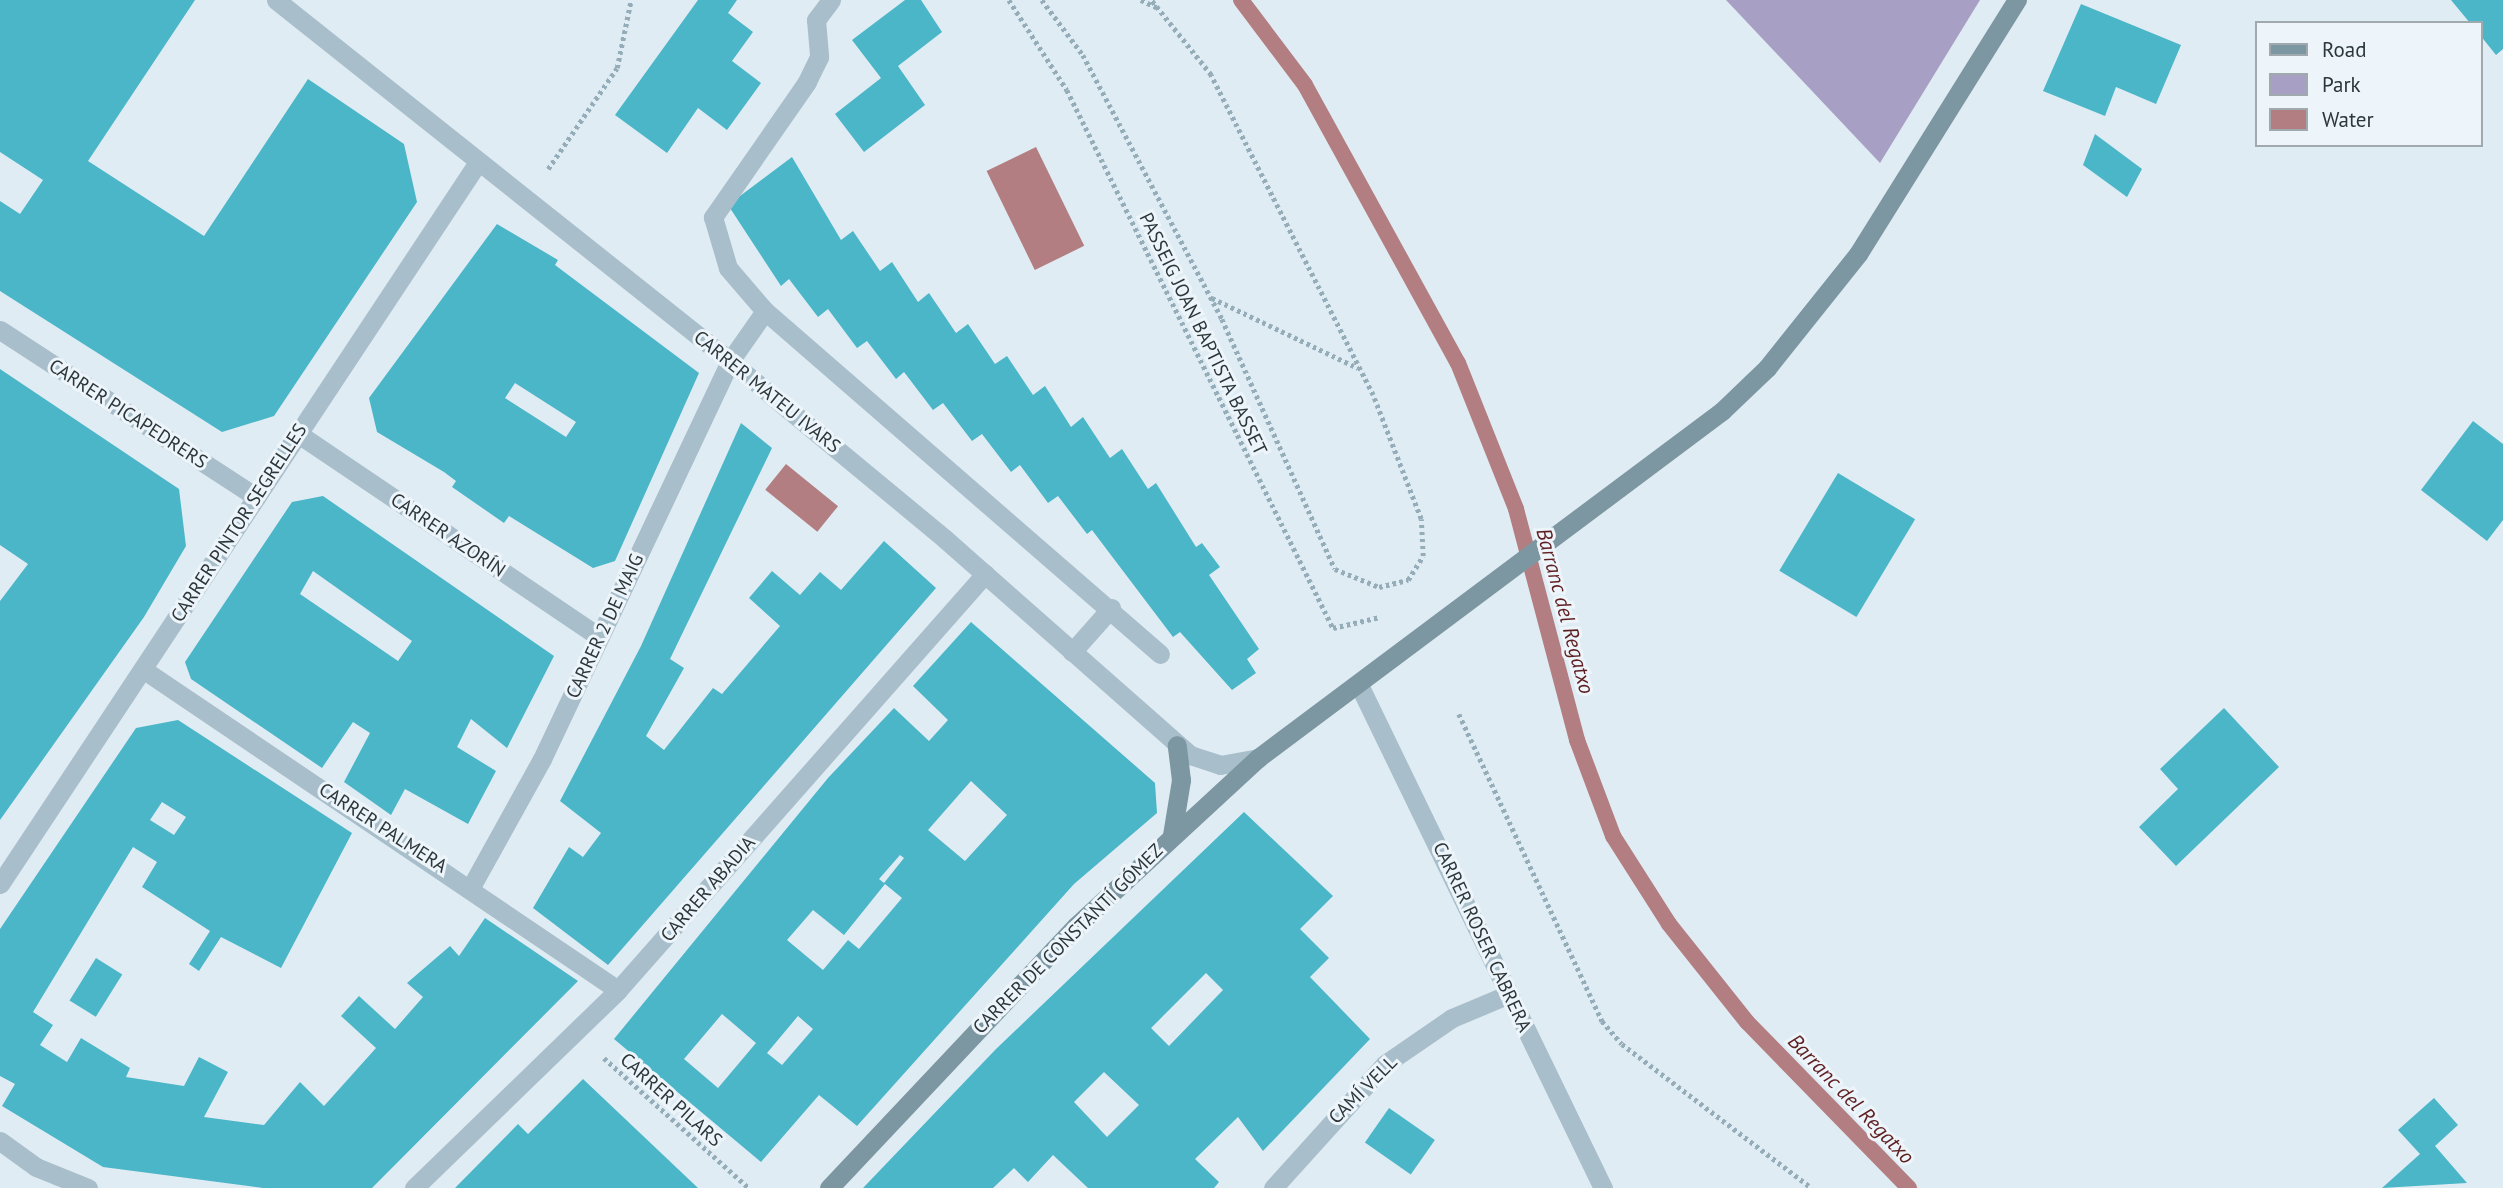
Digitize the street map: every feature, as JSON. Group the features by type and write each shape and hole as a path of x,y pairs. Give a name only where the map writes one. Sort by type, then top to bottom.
{"main road":[{"name":"CARRER DE CONSTANTÍ GÓMEZ","path":"829,1188 1076,926 1258,758 1360,687 1441,621 1721,411 1811,316 1912,175 2017,0"},
{"path":"1172,835 1181,780 1177,745"}],"street":[{"name":"CARRER MATEU IVARS","path":"275,0 730,361 985,574 1177,745 1220,765 1258,758"},
{"path":"831,0 816,20 819,57 807,82 713,217 728,268 765,311 1111,608 1160,654"},
{"name":"CARRER PINTOR SEGRELLES","path":"0,884 478,162"},
{"name":"CARRER 2 DE MAIG","path":"471,887 529,784 730,361 765,311"},
{"name":"CARRER PICAPEDRERS","path":"0,330 256,497"},
{"name":"CARRER AZORÍN","path":"297,433 599,637"},
{"name":"CARRER ABADIA","path":"414,1188 618,990 985,574"},
{"path":"1072,652 1111,608"},
{"name":"CARRER PALMERA","path":"144,670 471,887 618,990"},
{"name":"CARRER ROSER CABRERA","path":"1360,687 1507,995 1603,1188"},
{"name":"CAMÍ VELL","path":"1273,1188 1385,1064 1452,1018 1507,995"},
{"path":"2,1148 89,1188"}],"path":[{"path":"527,200 617,68 631,0"},
{"name":"PASSEIG JOAN BAPTISTA BASSET","path":"1009,0 1067,90 1332,628 1384,616"},
{"path":"1042,0 1083,55 1211,298 1335,569 1379,587 1408,580 1423,556 1421,519 1359,368 1211,75 1151,0"},
{"path":"1141,0 1157,8"},
{"path":"1211,298 1359,368"},
{"path":"1459,714 1602,1021 1622,1044 1812,1188"},
{"name":"CARRER PILARS","path":"574,1032 749,1188"}],"green space":[{"path":"1726,0 1980,0 1880,163"}],"water":[{"path":"1036,147 1084,246 1035,270 987,171"},
{"path":"786,464 838,506 817,532 765,490"}],"building":[{"path":"0,0 195,0 88,161 204,236 308,79 404,144 417,202 274,416 222,432 0,291 0,201 20,214 43,180 0,152"},
{"path":"698,0 737,0 728,13 753,32 732,61 761,83 727,130 698,108 667,153 615,115"},
{"path":"905,0 921,0 942,32 898,66 925,105 864,152 835,114 881,78 852,40"},
{"path":"2451,0 2503,0 2503,49 2496,55 2482,38 2482,21 2468,21"},
{"path":"2081,4 2181,45 2156,104 2116,87 2105,116 2043,91"},
{"path":"2095,134 2142,169 2127,197 2083,165"},
{"path":"792,157 841,240 853,231 880,271 892,262 918,302 929,293 956,333 968,324 995,364 1007,356 1033,395 1045,386 1071,427 1083,417 1110,458 1122,449 1148,489 1156,483 1196,547 1202,543 1220,567 1209,575 1259,649 1247,659 1256,673 1232,690 1180,632 1173,637 1092,530 1087,534 1058,496 1048,503 1020,465 1011,472 982,434 972,441 943,403 933,410 904,372 896,379 867,341 857,348 828,309 818,317 789,279 781,286 728,205"},
{"path":"497,224 558,260 555,265 699,373 615,561 593,568 509,516 504,523 452,487 456,481 444,472 377,432 369,398","holes":["515,383 576,422 566,437 505,398"]},
{"path":"0,369 179,489 186,546 144,617 0,820 0,601 28,564 0,545"},
{"path":"2473,421 2503,444 2503,520 2487,541 2421,490"},
{"path":"741,423 772,448 670,659 684,668 646,736 664,750 713,688 722,694 780,626 749,598 772,571 800,595 820,572 841,590 884,541 936,588 608,965 533,908 569,847 583,857 601,833 560,801 641,646"},
{"path":"1838,473 1915,519 1856,617 1779,571"},
{"path":"323,496 554,656 507,748 471,719 457,747 496,771 468,824 405,789 391,815 344,782 370,733 353,722 322,768 191,679 185,662 292,502","holes":["313,571 412,641 398,661 300,594"]},
{"path":"971,622 1155,783 1157,813 1074,884 857,1126 819,1095 761,1162 614,1039 828,778 894,708 929,741 948,720 913,686","holes":["971,781 1007,815 965,861 928,830","900,855 904,858 884,883 879,879","885,884 902,898 859,949 848,940 823,970 787,940 813,910 844,935","722,1014 756,1043 718,1088 684,1059","798,1016 813,1029 782,1065 767,1053"]},
{"path":"2224,708 2279,767 2176,866 2139,827 2178,789 2160,769"},
{"path":"178,720 352,833 281,968 221,937 199,971 189,964 210,931 142,887 157,862 133,847 33,1012 53,1025 40,1045 67,1062 81,1038 130,1068 126,1077 184,1086 199,1057 228,1072 204,1117 264,1125 300,1082 324,1106 376,1048 341,1016 359,996 395,1029 423,997 407,983 450,946 459,956 485,918 578,981 372,1188 263,1188 103,1167 2,1106 15,1084 0,1076 0,929 136,728","holes":["162,802 186,817 174,835 150,820"]},
{"path":"1244,812 1333,896 1300,929 1329,958 1310,977 1370,1039 1263,1151 1238,1117 1195,1159 1219,1182 1214,1188 1088,1188 1053,1155 1028,1182 1014,1168 993,1188 863,1188 996,1049","holes":["1206,973 1223,990 1169,1046 1151,1028","1104,1072 1139,1105 1107,1137 1074,1102"]},
{"path":"96,958 122,974 96,1017 70,1000"},
{"path":"583,1079 698,1188 455,1188 518,1124 528,1134"},
{"path":"2434,1098 2458,1125 2435,1146 2467,1183 2382,1188 2420,1154 2398,1130"},
{"path":"1389,1108 1435,1140 1411,1175 1365,1142"}],"waterway":[{"name":"Barranc del Regatxo","path":"1241,0 1305,85 1458,363 1516,509 1577,740 1613,836 1669,924 1747,1022 1909,1188"}]}
